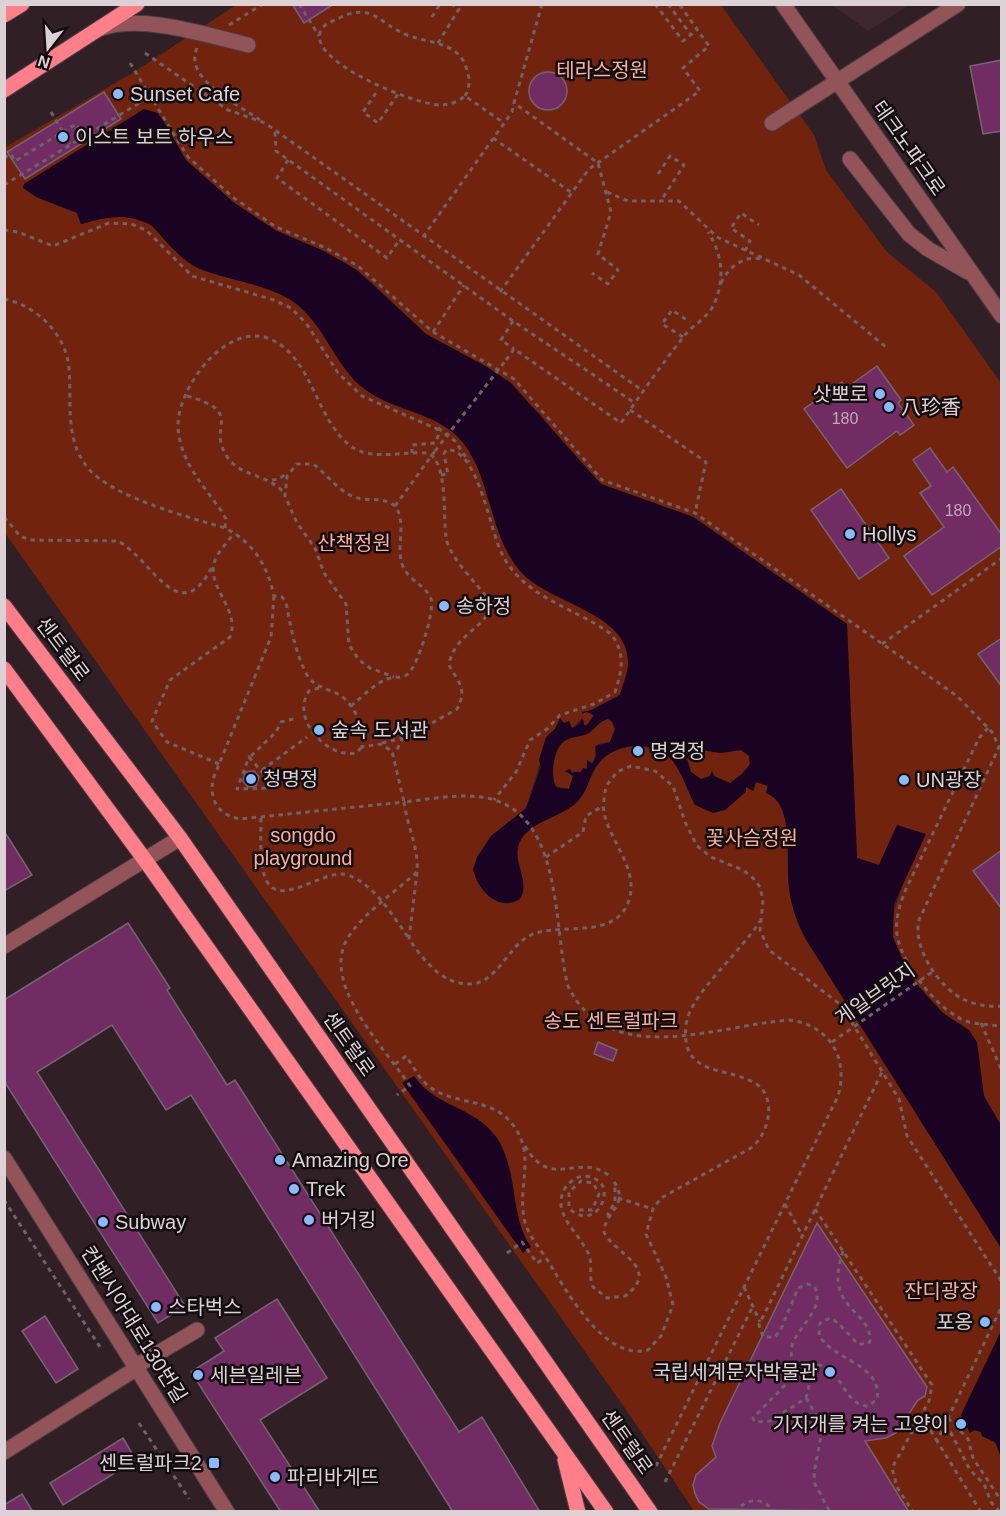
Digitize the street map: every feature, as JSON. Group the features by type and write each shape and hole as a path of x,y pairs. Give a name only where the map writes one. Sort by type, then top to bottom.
{"main road":[{"path":"4,15 22,4"},
{"path":"4,90 137,4"},
{"name":"센트럴로","path":"4,606 180,838 650,1512"},
{"path":"4,669 145,860 606,1512"},
{"path":"563,1452 578,1512"}],"street":[{"name":"테크노파크로","path":"783,4 1002,316"},
{"path":"772,123 958,4"},
{"path":"99,29 121,23 134,23 211,36 248,45"},
{"path":"850,159 909,234 928,249 972,274"},
{"path":"4,945 180,838"},
{"name":"컨벤시아대로130번길","path":"4,1158 227,1512"},
{"path":"4,1452 197,1330"}],"path":[{"path":"263,4 200,43 194,60 196,71 206,82 643,391"},
{"path":"299,4 323,46 338,62 418,102 442,105 465,96"},
{"path":"432,17 440,4"},
{"path":"438,43 459,9 452,4"},
{"path":"423,237 504,123 514,103 542,4"},
{"path":"655,4 683,41 697,30"},
{"path":"668,4 691,35"},
{"path":"500,292 589,169 700,91 683,68 709,46 680,6 674,13"},
{"path":"319,36 327,24 352,12 363,11 376,15 404,33 453,49 464,60 469,80 465,96"},
{"path":"145,53 228,110 265,123"},
{"path":"130,63 188,157 234,198 276,227 324,247 358,266 432,332 514,379 602,480 695,513 957,696 988,728 997,739 999,747 918,926 922,950 952,992 964,1000 984,1006 1002,1006"},
{"path":"376,93 363,112 378,123 398,94"},
{"path":"4,184 151,96"},
{"path":"465,96 504,123"},
{"path":"514,103 598,164 611,212 598,254 618,270 608,284 592,273"},
{"path":"51,112 71,145"},
{"path":"4,158 11,154 15,161 76,124 84,137"},
{"path":"275,131 276,151 513,321 635,403"},
{"path":"493,138 572,194"},
{"path":"658,174 670,156 684,165 662,199"},
{"path":"288,160 277,178 387,258 400,239"},
{"path":"605,188 612,196 628,201 662,199 684,205 718,246 721,270 719,288"},
{"path":"745,250 750,241 731,228 741,213 759,225"},
{"path":"4,230 18,232 53,246 109,223 138,226 155,238 192,276 274,300 291,308 306,323 329,360 354,389 376,403 437,429 439,438 433,445 412,446 412,453"},
{"path":"708,232 799,275 886,347"},
{"path":"513,321 501,340 621,423 683,337 712,308 727,273 743,260 757,258 770,262"},
{"path":"4,259 4,284"},
{"path":"432,332 464,285"},
{"path":"4,299 37,312 45,320 63,350 69,368 70,423 74,444 89,470 119,491 225,528 256,551 263,562 274,596 271,638 212,786 213,798 218,808 234,818 455,797 493,800 518,815 532,830 546,857 568,986 575,999 590,1016 610,1029 632,1036 686,1033 790,1020 813,1026 832,1042 840,1057 840,1087 655,1468"},
{"path":"683,337 662,324 672,310 690,322"},
{"path":"225,528 225,516 190,468 181,446 178,416 202,367 213,355 240,339 260,336 280,345 293,356 325,412 350,446 369,454 432,455 438,462 447,544 491,606 487,618 458,641 450,657 450,668 460,681 463,690 457,708 392,742 362,747 353,754 338,752 320,739 309,726 303,712 304,700 311,690 323,689"},
{"path":"395,506 514,349"},
{"path":"187,395 208,402 219,409 222,419 222,446 234,465 267,479 284,493 294,519 315,548 324,573 346,604 350,645 353,653 376,671 382,679 379,683"},
{"path":"630,410 706,462 695,513"},
{"path":"423,422 450,436 462,449 473,470 496,541 510,568 532,590 611,634 618,644 623,662 615,692 594,704 560,715 547,729 530,740 516,772 493,800"},
{"path":"441,475 448,474 444,454 448,450 464,458 473,470"},
{"path":"267,479 279,479 301,462 313,464 347,493 362,499 383,500 395,506 400,519 401,563 408,575 427,592 432,608 412,669 405,676 394,677 379,683 351,706"},
{"path":"284,493 289,471"},
{"path":"4,517 20,536 30,540 118,541 166,586 182,593 195,591 201,586 234,533"},
{"path":"882,644 1002,558"},
{"path":"215,561 214,577 232,622 230,637 170,680 152,721 166,742 219,764"},
{"path":"274,596 282,597 286,603 297,652 308,676 323,689 339,695 351,706 362,730 362,747"},
{"path":"376,671 394,677"},
{"path":"251,756 272,788 237,789 251,756 276,732 281,722 297,718"},
{"path":"988,728 979,738 899,906 897,936 905,958 929,992 958,1017 1002,1027"},
{"path":"409,735 397,745 395,755 406,820 417,851 417,872 409,939"},
{"path":"262,770 308,737"},
{"path":"372,744 385,746 395,755"},
{"path":"261,817 262,864 267,879 274,888 292,891 324,877 343,874 362,883 383,903 433,969 456,981 472,984 489,978 528,937 538,932 604,924 620,915 629,900 631,877 608,827 603,806 609,780 626,767 642,767 667,777 673,786 687,829 697,846 711,857 743,870 756,882 763,900 760,930 769,950 841,1005 902,1106 903,1124 907,1136 1002,1282"},
{"path":"546,857 581,834 586,816 603,806"},
{"path":"397,1095 410,1086 350,998 340,970 340,956 350,934 417,872"},
{"path":"520,1136 526,1162 522,1196 524,1217 533,1240 575,1304 607,1338 628,1350 648,1350 661,1336 673,1305 666,1277 647,1240 647,1229 653,1209 661,1198 755,1145 764,1131 768,1118 767,1102 758,1085 706,1068 699,1063 687,1047 686,1033 688,1015 696,999 745,944 761,919"},
{"name":"게일브릿지","path":"832,1042 935,970"},
{"path":"993,1025 1002,1022"},
{"path":"981,1023 1002,1071"},
{"path":"395,1064 406,1056 431,1088 499,1111 511,1122 533,1157 546,1167 563,1170 588,1166 601,1170 612,1179 617,1198 608,1214 604,1229 607,1238 633,1259 638,1272 633,1289 625,1296 615,1298 600,1294 593,1287 590,1280 590,1257 562,1209 565,1190 571,1181 579,1176 594,1178 602,1185 605,1192 603,1205 596,1213 579,1215 570,1211 567,1203 569,1192 576,1183 591,1182 599,1192 598,1202 592,1210 579,1210"},
{"path":"760,1322 882,1072"},
{"path":"617,1198 653,1209"},
{"path":"4,1200 102,1350"},
{"path":"785,1204 802,1235"},
{"path":"815,1209 932,1385 933,1392 892,1468 897,1487 912,1512"},
{"path":"507,1253 522,1242 537,1263 545,1258"},
{"path":"744,1287 760,1322 760,1334 767,1338 775,1336 782,1327 798,1288 807,1284 814,1286 818,1295 815,1307 791,1347 792,1377 758,1411 753,1421 760,1424 770,1421 806,1398 813,1370 819,1365 833,1373 859,1405 869,1406 877,1399 877,1387 870,1375 829,1347 819,1335 820,1323 830,1318 858,1344 868,1344 870,1341 867,1327 840,1292 839,1270 843,1251"},
{"path":"665,1482 753,1306"},
{"path":"937,1442 1002,1306"},
{"path":"806,1398 823,1427 814,1472 815,1484 830,1512"},
{"path":"921,1415 981,1512"},
{"path":"948,1418 968,1439 973,1458 1002,1502"},
{"path":"139,1423 189,1499"},
{"path":"944,1426 954,1439 970,1470 984,1485 989,1499 1000,1512"},
{"path":"734,1512 747,1502 761,1500 775,1512"}],"shaded area":[{"path":"832,5 909,5 868,31"},
{"path":"144,109 158,113 186,160 233,202 275,230 324,251 357,270 426,334 487,367 511,383 601,484 693,517 847,624 857,858 879,865 897,825 926,834 894,904 893,937 909,974 943,1013 969,1030 977,1042 984,1096 1001,1125 1001,1248 805,938 790,895 785,821 782,809 775,799 766,793 768,786 756,782 753,791 746,787 746,792 725,810 713,813 695,805 679,771 665,753 646,746 625,747 606,756 599,763 576,803 534,827 522,838 517,854 523,884 520,899 512,903 497,901 490,897 479,884 473,869 477,857 491,836 526,808 541,767 539,760 546,737 555,729 560,718 564,723 569,721 572,728 580,724 582,718 584,725 587,725 594,715 587,712 582,714 582,712 592,710 620,695 627,673 628,660 624,644 615,631 602,620 536,585 512,560 496,525 478,469 458,437 437,422 389,403 366,390 346,370 306,312 284,296 198,268 179,254 151,225 142,221 116,217 81,224 77,213 36,197 23,188 24,184","holes":["608,719 615,729 610,742 595,746 596,756 592,764 587,760 587,769 583,768 581,772 572,773 570,769 565,771 573,776 569,789 557,788 553,770 558,749 566,740 589,733","702,750 720,753 741,750 749,756 750,764 730,783 714,776 712,771 710,776 701,779 691,772 687,759 692,753"]},
{"path":"414,1076 433,1095 478,1119 497,1138 508,1165 524,1234 531,1247 523,1253 402,1083"},
{"path":"1001,1331 1001,1457 995,1442 982,1436 981,1432 974,1430 970,1433 961,1415"}],"green space":[{"name":"송도 센트럴파크","path":"236,5 721,5 814,135 826,170 887,252 936,292 1001,383 1001,1125 985,1098 951,1024 912,978 895,948 892,922 904,878 897,825 879,865 857,858 847,624 694,517 601,484 580,463 539,413 487,367 426,334 369,280 344,262 275,230 233,202 186,160 162,117 49,169 24,184 36,197 77,213 81,224 116,217 142,221 151,225 179,254 198,268 273,291 295,303 315,323 355,381 377,397 437,422 458,437 478,469 503,543 512,560 524,575 536,585 602,620 615,631 624,644 628,660 627,673 620,695 588,711 594,716 587,725 584,725 584,720 581,719 572,728 567,721 564,723 560,719 555,729 549,734 526,808 543,821 569,808 580,799 592,773 603,758 622,748 635,746 655,750 670,757 695,805 725,810 745,792 746,787 754,791 756,782 768,786 766,793 775,799 782,809 785,821 790,895 805,938 1001,1248 1001,1331 961,1415 972,1432 974,1430 981,1432 982,1436 996,1443 1001,1457 1001,1511 694,1511 627,1411 5,533 4,148 134,72"},
{"path":"608,719 612,721 615,729 610,742 598,744 593,763 587,760 586,769 583,768 581,772 565,771 573,776 569,789 555,786 554,762 561,744 568,739 588,733 602,721"},
{"path":"702,750 724,753 741,750 749,756 750,764 730,783 714,776 712,771 710,776 701,779 691,772 687,759 692,753"}],"building":[{"path":"292,4 334,4 304,23"},
{"path":"1002,60 1002,131 983,134 970,66"},
{"path":"548,72 561,78 567,91 561,104 548,110 535,104 529,91 535,78"},
{"name":"이스트 보트 하우스","path":"104,92 121,119 25,179 7,152"},
{"path":"877,366 901,400 898,403 914,425 900,435 897,431 847,468 804,409 842,382 846,388"},
{"path":"930,448 947,472 953,467 1002,535 1002,546 932,595 904,556 944,527 920,493 931,486 913,460"},
{"name":"Hollys","path":"841,489 889,558 859,579 811,510"},
{"path":"1002,638 1002,687 978,654"},
{"name":"청명정","path":"254,771 259,777 256,786 248,787 243,781 245,772"},
{"path":"4,831 32,875 4,891"},
{"path":"1002,850 1002,909 973,871"},
{"path":"128,923 170,988 167,990 227,1085 235,1080 459,1432 482,1417 540,1512 453,1512 191,1095 166,1110 112,1025 37,1072 185,1306 158,1323 4,1081 4,1000"},
{"path":"598,1042 617,1050 613,1061 594,1054"},
{"name":"국립세계문자박물관","path":"817,1223 927,1387 925,1396 918,1400 896,1433 886,1438 865,1441 909,1512 709,1509 699,1502 695,1494 693,1485 696,1475 716,1457 712,1446 720,1423"},
{"path":"277,1299 327,1378 260,1420 320,1512 281,1512 191,1372 224,1351 215,1338"},
{"path":"45,1316 78,1369 56,1383 22,1331"},
{"path":"123,1438 136,1460 63,1505 50,1483"},
{"path":"22,1494 33,1512 4,1512 4,1505"}],"place":[{"name":"Sunset Cafe","path":"118,94"},
{"name":"이스트 보트 하우스","path":"63,137"},
{"name":"삿뽀로","path":"880,394"},
{"name":"八珍香","path":"889,407"},
{"name":"Hollys","path":"850,534"},
{"name":"송하정","path":"444,606"},
{"name":"숲속 도서관","path":"319,730"},
{"name":"명경정","path":"638,751"},
{"name":"청명정","path":"251,779"},
{"name":"UN광장","path":"904,780"},
{"name":"Amazing Ore","path":"280,1160"},
{"name":"Trek","path":"294,1189"},
{"name":"버거킹","path":"309,1220"},
{"name":"Subway","path":"103,1222"},
{"name":"스타벅스","path":"156,1307"},
{"name":"포옹","path":"985,1322"},
{"name":"국립세계문자박물관","path":"830,1372"},
{"name":"세븐일레븐","path":"198,1375"},
{"name":"기지개를 켜는 고양이","path":"961,1424"},
{"name":"센트럴파크2","path":"214,1463"},
{"name":"파리바게뜨","path":"275,1477"}],"park label":[{"name":"테라스정원","path":"602,70"},
{"name":"산책정원","path":"354,543"},
{"name":"꽃사슴정원","path":"752,838"},
{"name":"songdo playground","path":"303,846"},
{"name":"잔디광장","path":"941,1291"}]}
